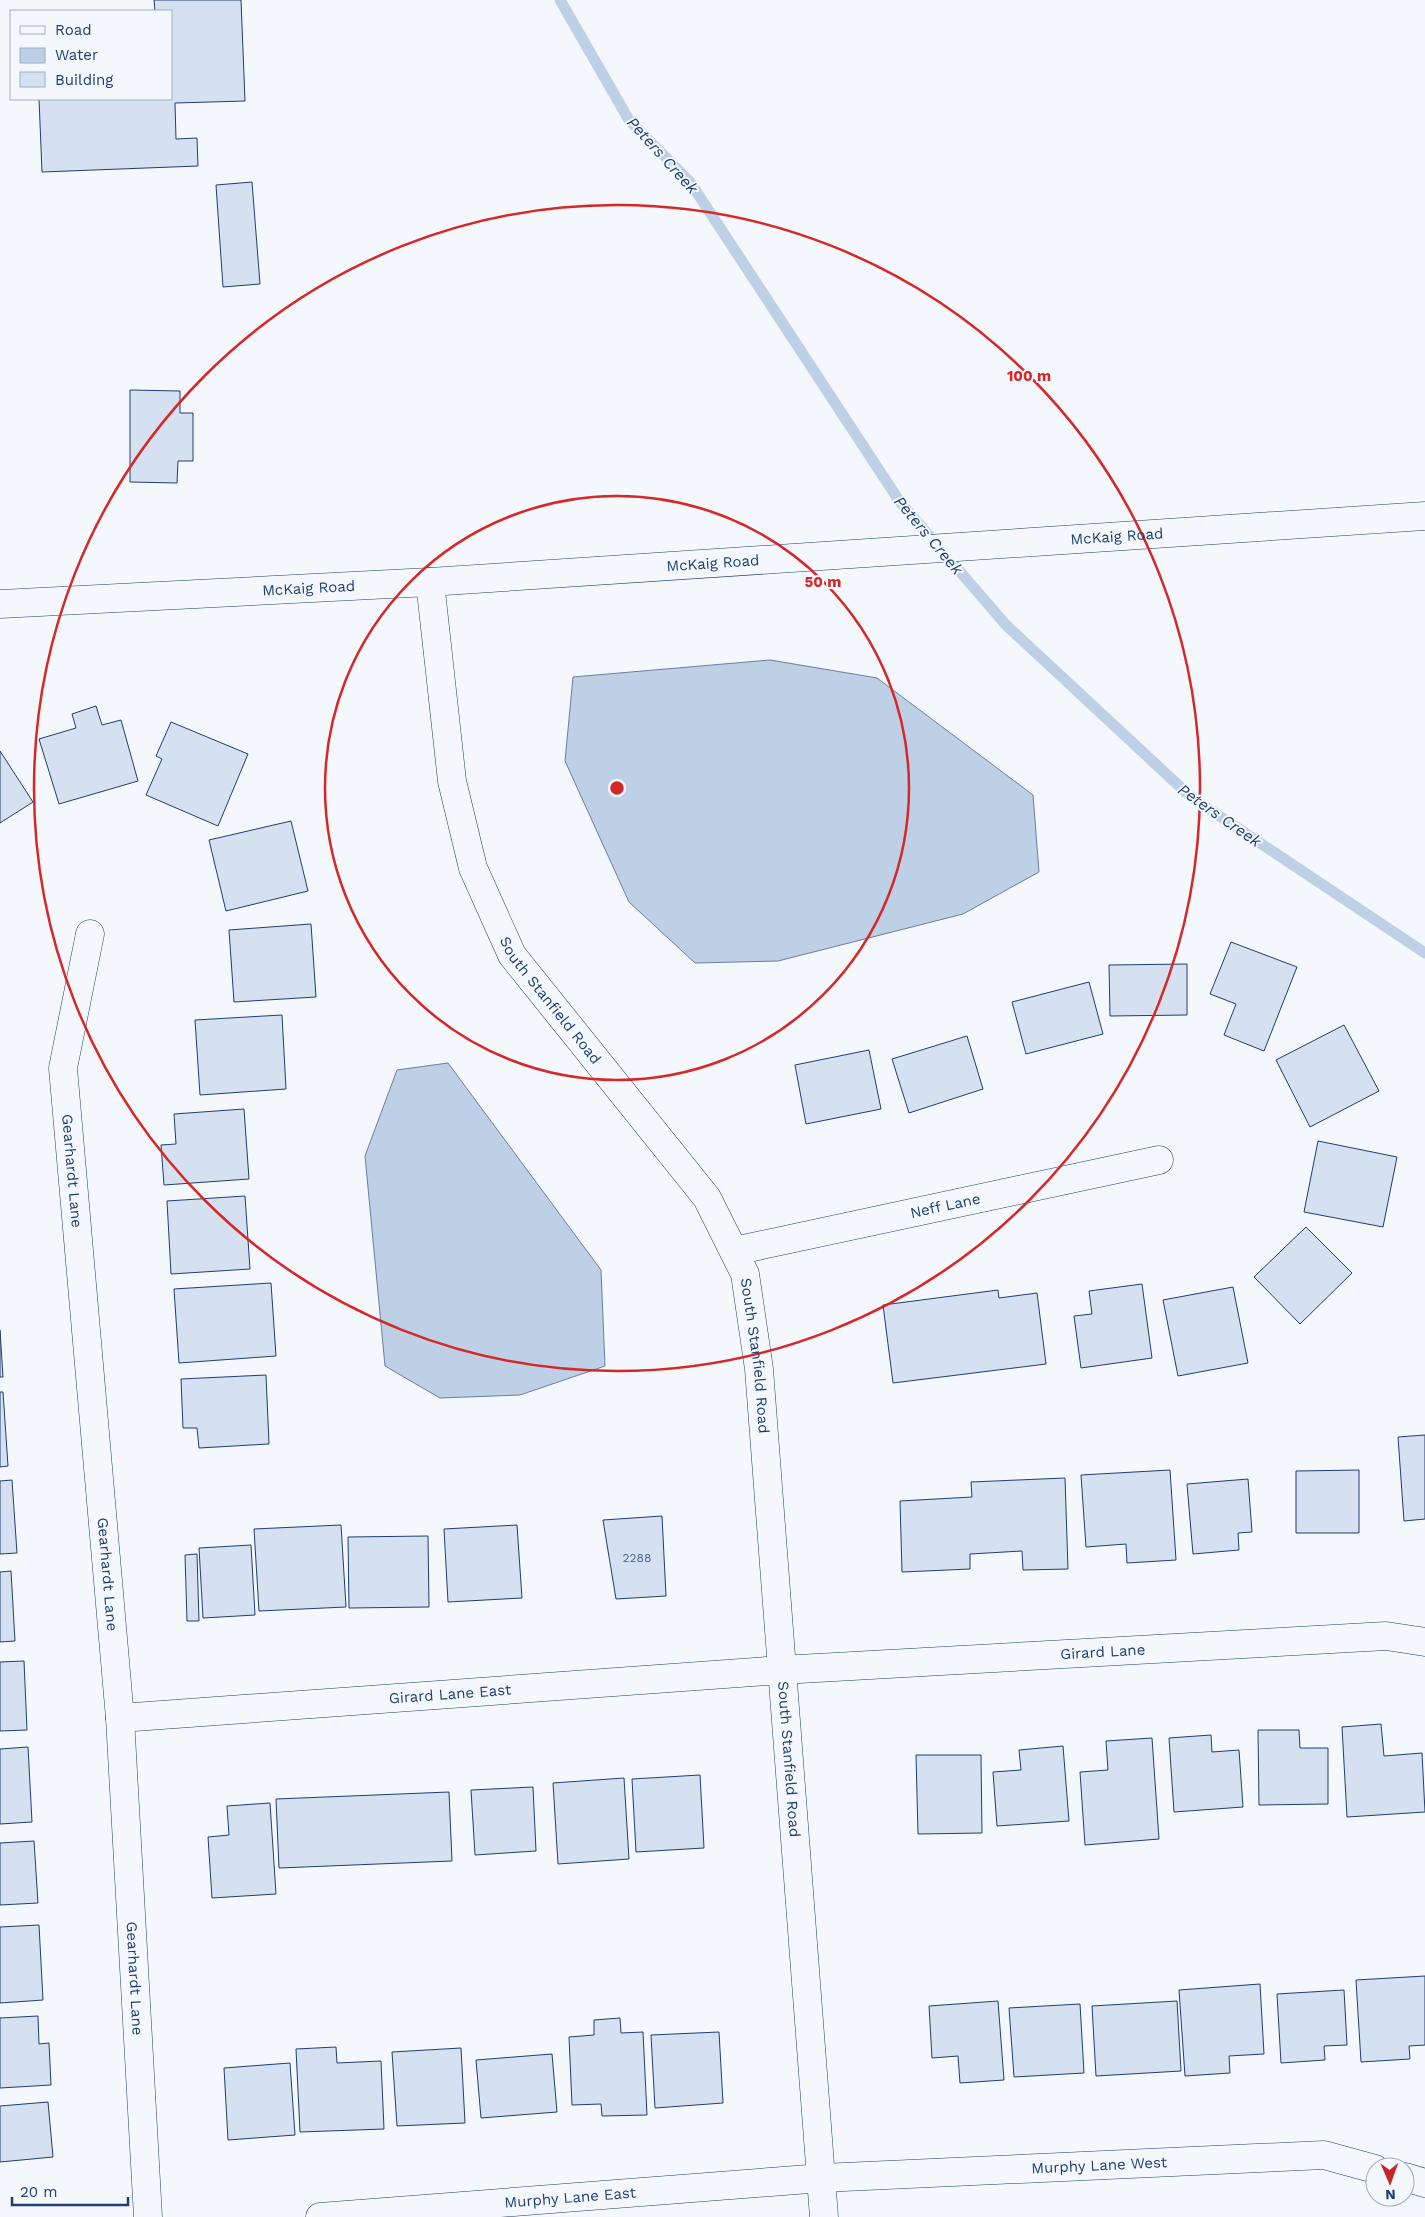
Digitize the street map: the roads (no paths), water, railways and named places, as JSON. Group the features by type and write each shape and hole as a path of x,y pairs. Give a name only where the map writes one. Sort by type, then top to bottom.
{"street":[{"name":"McKaig Road","path":"0,604 430,582 1425,516"},
{"name":"South Stanfield Road","path":"430,582 452,781 473,868 512,955 707,1198 745,1274 758,1369 824,2217"},
{"name":"Gearhardt Lane","path":"90,934 63,1068 120,1718 148,2217"},
{"name":"Neff Lane","path":"734,1251 1159,1160"},
{"name":"Girard Lane","path":"782,1670 1386,1636 1425,1642"},
{"name":"Girard Lane East","path":"120,1718 782,1670"},
{"name":"Murphy Lane West","path":"822,2178 1324,2155 1365,2166"},
{"name":"Murphy Lane East","path":"320,2217 822,2178"}],"water":[{"path":"770,660 877,678 1033,795 1039,872 963,914 778,961 695,963 629,902 565,761 573,677"},
{"path":"448,1063 601,1270 605,1366 520,1395 440,1398 385,1366 365,1156 397,1070"}],"waterway":[{"name":"Peters Creek","path":"560,0 629,120 690,182 900,502 1006,625 1191,797 1425,953"}]}
